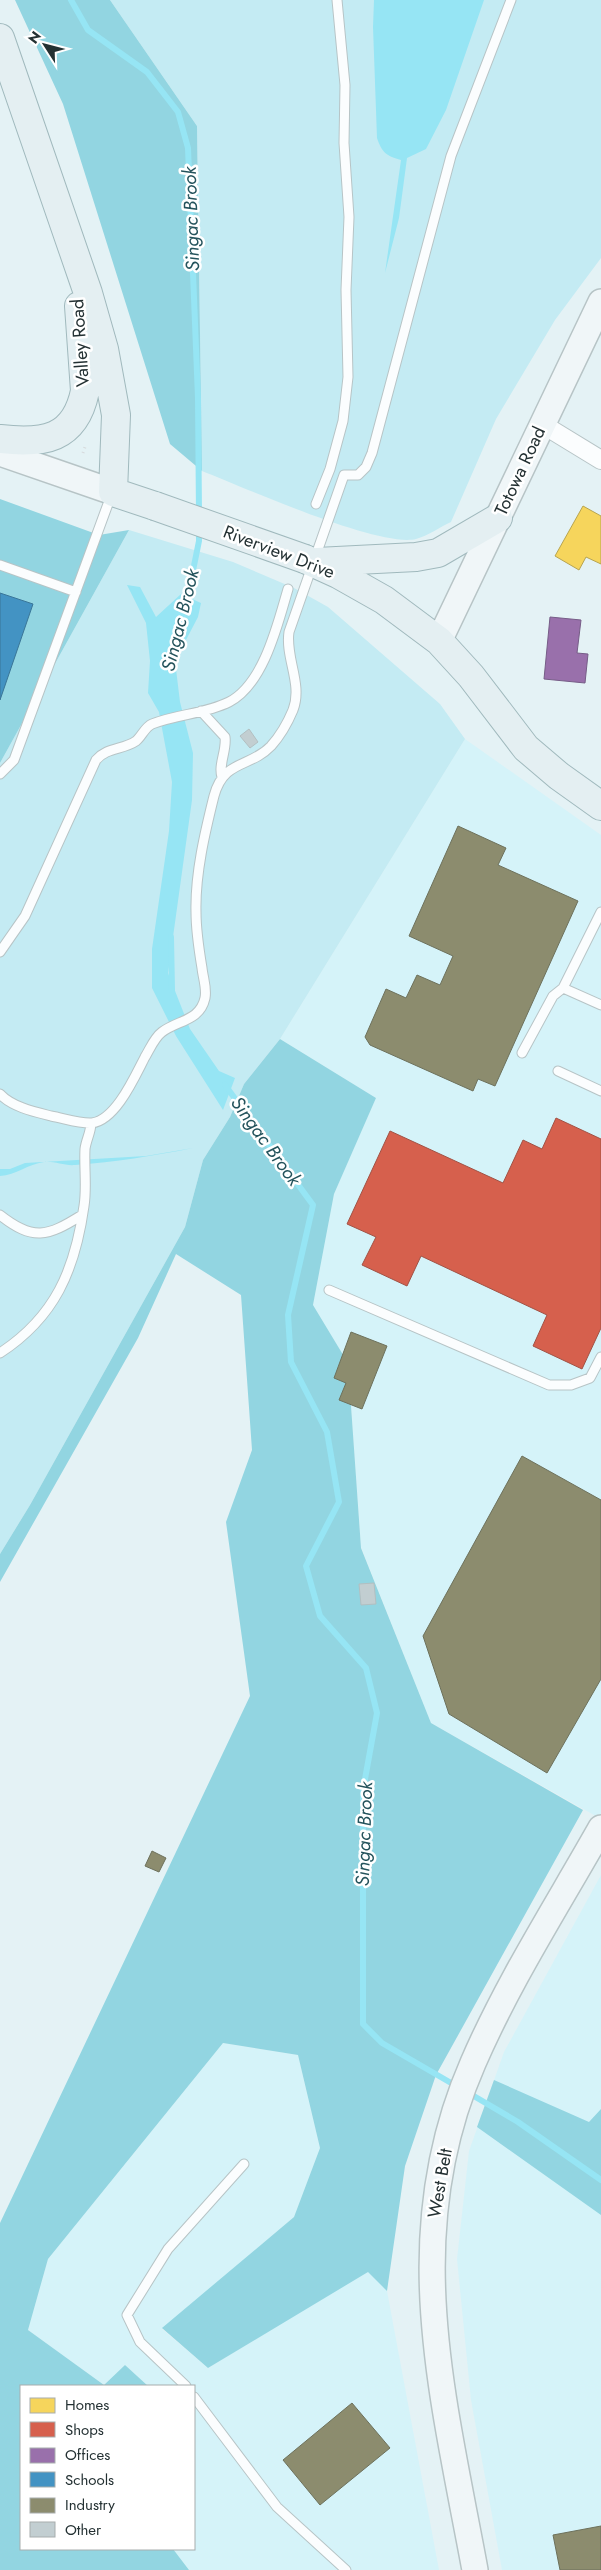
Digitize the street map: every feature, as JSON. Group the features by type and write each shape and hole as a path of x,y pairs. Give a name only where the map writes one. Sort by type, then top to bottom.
{"main road":[{"name":"Valley Road","path":"0,38 91,303 113,390 117,442 113,492"},
{"name":"Valley Road","path":"0,439 28,443 54,436 74,418 83,403 85,374 81,321 73,267 60,214"},
{"name":"Totowa Road","path":"439,641 601,302"},
{"path":"0,453 113,492"},
{"name":"Riverview Drive","path":"113,492 310,561 384,600 439,641 471,676 526,748 559,776 601,806"},
{"path":"310,561 416,557 438,553 498,518"},
{"name":"West Belt","path":"475,2570 437,2365 431,2294 433,2222 454,2114 472,2064 507,1995 601,1828"}],"street":[{"path":"542,424 601,460"}],"lane":[{"path":"316,504 330,469 343,421 348,377 346,290 349,216 344,143 345,85 337,0"},
{"path":"330,469 344,475 358,475 366,467 372,453 450,156 511,0"},
{"path":"0,1094 9,1102 36,1112 91,1123 102,1120 114,1109 127,1091 155,1040 162,1032 197,1014 205,998 196,911 198,886 211,811 222,776 228,770 271,746 294,709 295,674 287,644 289,632 310,561 344,475"},
{"path":"0,774 14,760 113,492"},
{"path":"0,566 76,592"},
{"path":"0,952 25,916 96,760 107,751 137,740 151,725 230,702 242,693 259,668 275,634 288,589"},
{"path":"275,634 287,644"},
{"path":"196,712 225,736 225,750 220,772 222,776"},
{"path":"522,1053 553,996 563,988 598,926 601,912"},
{"path":"563,988 601,1005"},
{"path":"558,1071 601,1091"},
{"path":"0,1354 38,1323 57,1296 72,1264 82,1215 85,1149 91,1123"},
{"path":"0,1215 20,1230 34,1234 48,1232 82,1215"},
{"path":"329,1290 548,1385 571,1385 590,1378 601,1357"},
{"path":"185,2385 140,2342 127,2315 168,2249 244,2164"},
{"path":"195,2398 277,2507 346,2570"}],"path":[{"path":"83,453 86,444"}],"shaded area":[{"path":"15,0 110,0 197,126 202,471 170,444 63,104"},
{"path":"110,0 601,0 601,258 555,320 496,419 451,522 416,539 398,539 373,534 310,514 202,471 197,126"},
{"path":"0,499 99,535 129,530 0,763"},
{"path":"129,530 233,562 294,588 328,607 440,704 465,739 280,1039 244,1084 230,1117 203,1160 185,1227 30,1505 0,1554 0,763"},
{"path":"465,739 601,835 601,1819 431,1723 361,1547 348,1363 313,1305 334,1194 376,1098 280,1039"},
{"path":"280,1039 376,1098 334,1194 313,1305 348,1363 361,1548 431,1723 583,1810 436,2075 405,2166 387,2291 368,2272 208,2368 162,2328 294,2217 320,2148 298,2055 223,2043 48,2259 28,2330 104,2385 20,2385 20,2550 174,2550 189,2570 0,2570 0,2223 250,1696 226,1522 252,1450 241,1295 176,1254 138,1338 0,1582 0,1554 30,1505 185,1227 203,1160 230,1117 244,1084"},
{"path":"601,1875 601,2570 502,2570 471,2400 457,2259 469,2151 504,2052"},
{"path":"223,2043 298,2055 320,2148 294,2217 162,2329 208,2368 368,2271 387,2291 439,2570 189,2570 174,2550 195,2550 195,2385 147,2385 125,2365 104,2385 28,2330 48,2259"},
{"path":"494,2080 589,2122 601,2109 601,2215 477,2127"},
{"path":"125,2365 147,2385 104,2385"}],"water":[{"path":"374,0 484,0 446,110 426,149 407,158 399,218 385,273 401,160 386,153 377,138 373,27"},
{"path":"127,585 140,587 156,617 181,594 201,603 198,617 175,661 180,702 193,753 192,800 168,973 190,1029 219,1071 235,1078 223,1110 176,1036 152,988 152,949 169,831 172,782 159,712 148,693 150,661 146,623"},
{"path":"193,1148 163,1154 90,1164 71,1165 44,1162 0,1176 0,1169 10,1169 25,1163 146,1156"}],"building: Homes":[{"path":"583,506 601,516 601,564 586,557 579,570 555,556"}],"building: Shops":[{"path":"556,1118 601,1139 601,1328 582,1369 533,1346 547,1315 421,1256 407,1286 362,1265 376,1237 347,1224 390,1131 503,1183 523,1140 542,1149"}],"building: Offices":[{"path":"550,617 581,620 577,653 588,654 585,683 544,679"}],"building: Schools":[{"path":"0,593 33,604 0,700"}],"building: Industry":[{"path":"458,826 506,848 498,865 578,901 495,1086 478,1079 473,1091 370,1045 365,1037 386,989 406,998 417,975 440,985 453,956 409,936"},
{"path":"351,1332 387,1346 362,1409 339,1400 346,1383 334,1378"},
{"path":"522,1456 601,1500 601,1679 547,1773 449,1714 423,1636"},
{"path":"152,1851 166,1858 159,1872 145,1866"},
{"path":"352,2403 390,2448 320,2505 283,2460"},
{"path":"601,2526 601,2570 560,2570 553,2535"}],"building: Other":[{"path":"249,729 258,742 250,748 240,736"},
{"path":"374,1583 376,1604 361,1605 359,1584"}],"waterway":[{"name":"Singac Brook","path":"71,0 88,30 147,72 178,112 188,148 198,398 199,514"},
{"name":"Singac Brook","path":"186,605 199,541 199,529"},
{"name":"Singac Brook","path":"171,937 172,990"},
{"name":"Singac Brook","path":"225,1085 313,1205 288,1315 291,1362 327,1432 339,1502 306,1566 320,1616 366,1668 377,1713 363,1790 363,2024 382,2043 458,2087"},
{"name":"Singac Brook","path":"467,2092 518,2122 601,2180"}]}
